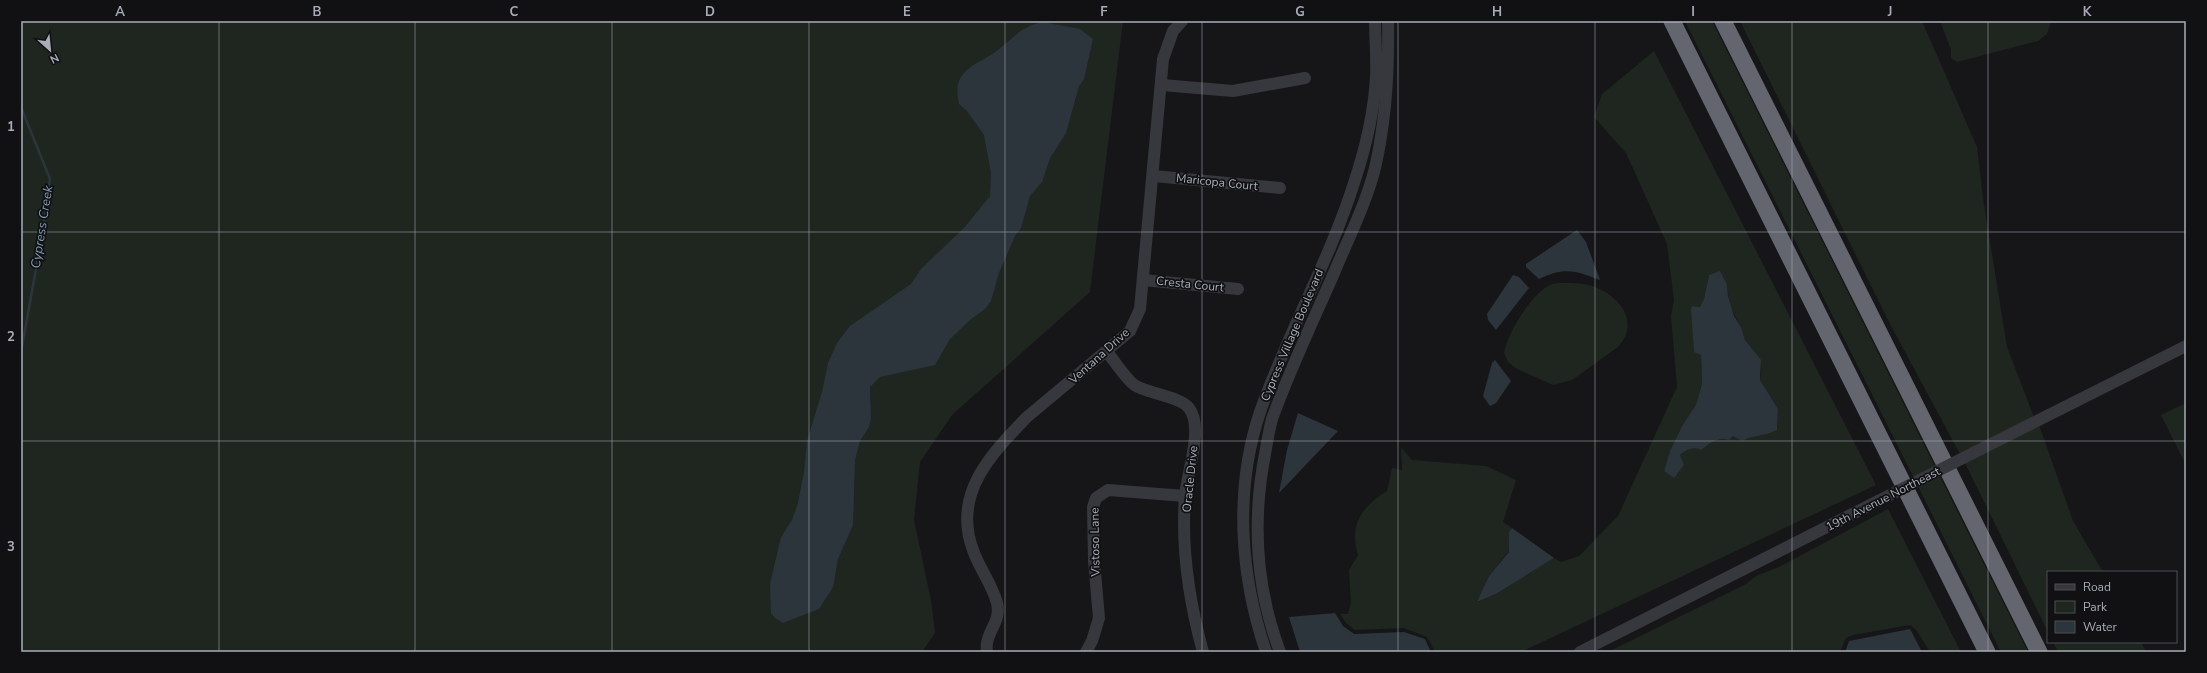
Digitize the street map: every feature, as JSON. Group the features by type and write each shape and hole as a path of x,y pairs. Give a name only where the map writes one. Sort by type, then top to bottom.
{"highway":[{"path":"1672,21 1987,652"},
{"path":"1723,21 2040,652"}],"street":[{"name":"Ventana Drive","path":"987,652 985,641 997,620 997,603 972,549 969,538 966,510 970,494 979,473 1014,430 1027,417 1107,352 1130,331 1140,309 1154,176 1163,59 1173,31 1182,21"},
{"name":"Cypress Village Boulevard","path":"1266,652 1257,625 1249,591 1244,552 1244,502 1248,460 1259,414 1270,384 1308,299 1354,184 1369,127 1376,77 1375,21"},
{"name":"Cypress Village Boulevard","path":"1280,652 1269,619 1258,554 1257,517 1259,483 1272,420 1358,217 1375,169 1384,119 1389,70 1388,21"},
{"path":"1162,85 1233,91 1304,78"},
{"name":"Maricopa Court","path":"1154,176 1280,188"},
{"name":"Cresta Court","path":"1143,280 1238,289"},
{"name":"19th Avenue Northeast","path":"1580,652 2186,346"},
{"name":"Oracle Drive","path":"1107,352 1135,386 1178,400 1188,406 1194,416 1195,429 1185,496 1186,571 1194,618 1204,652"},
{"name":"Vistoso Lane","path":"1086,652 1092,641 1099,618 1094,562 1093,507 1096,498 1108,490 1185,496"}],"green space":[{"path":"21,21 1123,21 1090,292 952,415 920,462 914,520 931,600 935,633 922,652 21,652"},
{"path":"1685,21 1712,21 2028,652 2001,652"},
{"path":"1740,21 1922,21 1977,147 1983,198 2007,347 2034,417 1960,454 1890,324"},
{"path":"1940,21 2051,21 2047,34 2038,41 1957,62 1951,58 1951,50"},
{"path":"1654,51 1876,485 1521,652 1435,652 1427,637 1404,628 1355,630 1346,623 1340,614 1348,614 1351,603 1349,570 1358,555 1355,535 1356,526 1364,510 1387,491 1392,468 1402,470 1401,447 1412,460 1486,466 1516,480 1503,522 1512,528 1509,533 1509,551 1489,576 1478,602 1496,594 1554,558 1561,562 1579,556 1618,516 1677,387 1671,316 1674,300 1667,244 1626,153 1594,117 1602,94","holes":["1715,274 1727,285 1731,307 1742,329 1744,338 1760,361 1760,380 1778,409 1777,430 1742,441 1733,436 1729,440 1721,439 1714,441 1701,450 1687,450 1680,455 1684,465 1674,477 1664,471 1670,451 1682,426 1696,406 1702,384 1701,355 1694,351 1692,306 1700,307 1704,299 1709,275"]},
{"path":"1564,283 1595,287 1613,297 1620,304 1624,312 1627,320 1627,329 1624,338 1618,347 1572,380 1553,385 1517,369 1508,362 1504,353 1510,336 1527,306 1541,291 1550,285"},
{"path":"2186,403 2186,465 2161,415"},
{"path":"2039,425 2073,521 2102,571 2047,571 2047,630 1965,463"},
{"path":"1888,509 1961,652 1930,652 1917,631 1910,625 1853,635 1846,638 1840,652 1608,652 1746,584 1756,576 1779,567"},
{"path":"2054,643 2142,643 2146,652 2058,652"}],"water":[{"path":"1043,22 1080,29 1093,39 1084,79 1079,86 1066,133 1050,158 1042,182 1030,196 1021,228 1015,236 999,273 991,301 985,309 971,319 950,339 935,365 880,377 870,387 871,419 869,427 860,441 855,460 853,525 838,559 833,587 819,609 783,623 775,618 771,613 770,584 781,537 792,520 798,503 804,472 807,441 822,392 828,363 837,343 850,326 911,284 921,269 965,227 990,196 991,173 984,135 967,111 959,104 957,93 958,83 964,73 972,66 994,53 1016,34 1028,27"},
{"path":"1577,230 1586,242 1600,280 1569,271 1562,271 1547,275 1539,279 1526,267 1526,264"},
{"path":"1720,271 1727,285 1728,296 1734,316 1741,327 1745,340 1761,360 1760,380 1778,409 1777,430 1742,441 1733,436 1729,440 1721,439 1714,441 1701,450 1687,450 1680,455 1684,465 1674,478 1664,471 1670,451 1682,426 1696,405 1702,384 1701,355 1694,352 1691,310 1692,306 1700,307 1704,299 1709,275"},
{"path":"1513,275 1519,277 1529,288 1496,330 1488,320 1487,314"},
{"path":"1495,360 1511,381 1496,403 1490,406 1483,396 1492,363"},
{"path":"1298,413 1338,431 1279,493 1287,450"},
{"path":"1512,528 1554,558 1496,594 1477,602 1489,576 1509,552 1509,532"},
{"path":"1335,613 1343,626 1354,634 1404,632 1425,639 1431,652 1300,652 1289,617"},
{"path":"1910,629 1922,652 1845,652 1849,641"}],"waterway":[{"name":"Cypress Creek","path":"21,107 50,179 42,236 21,352"}]}
